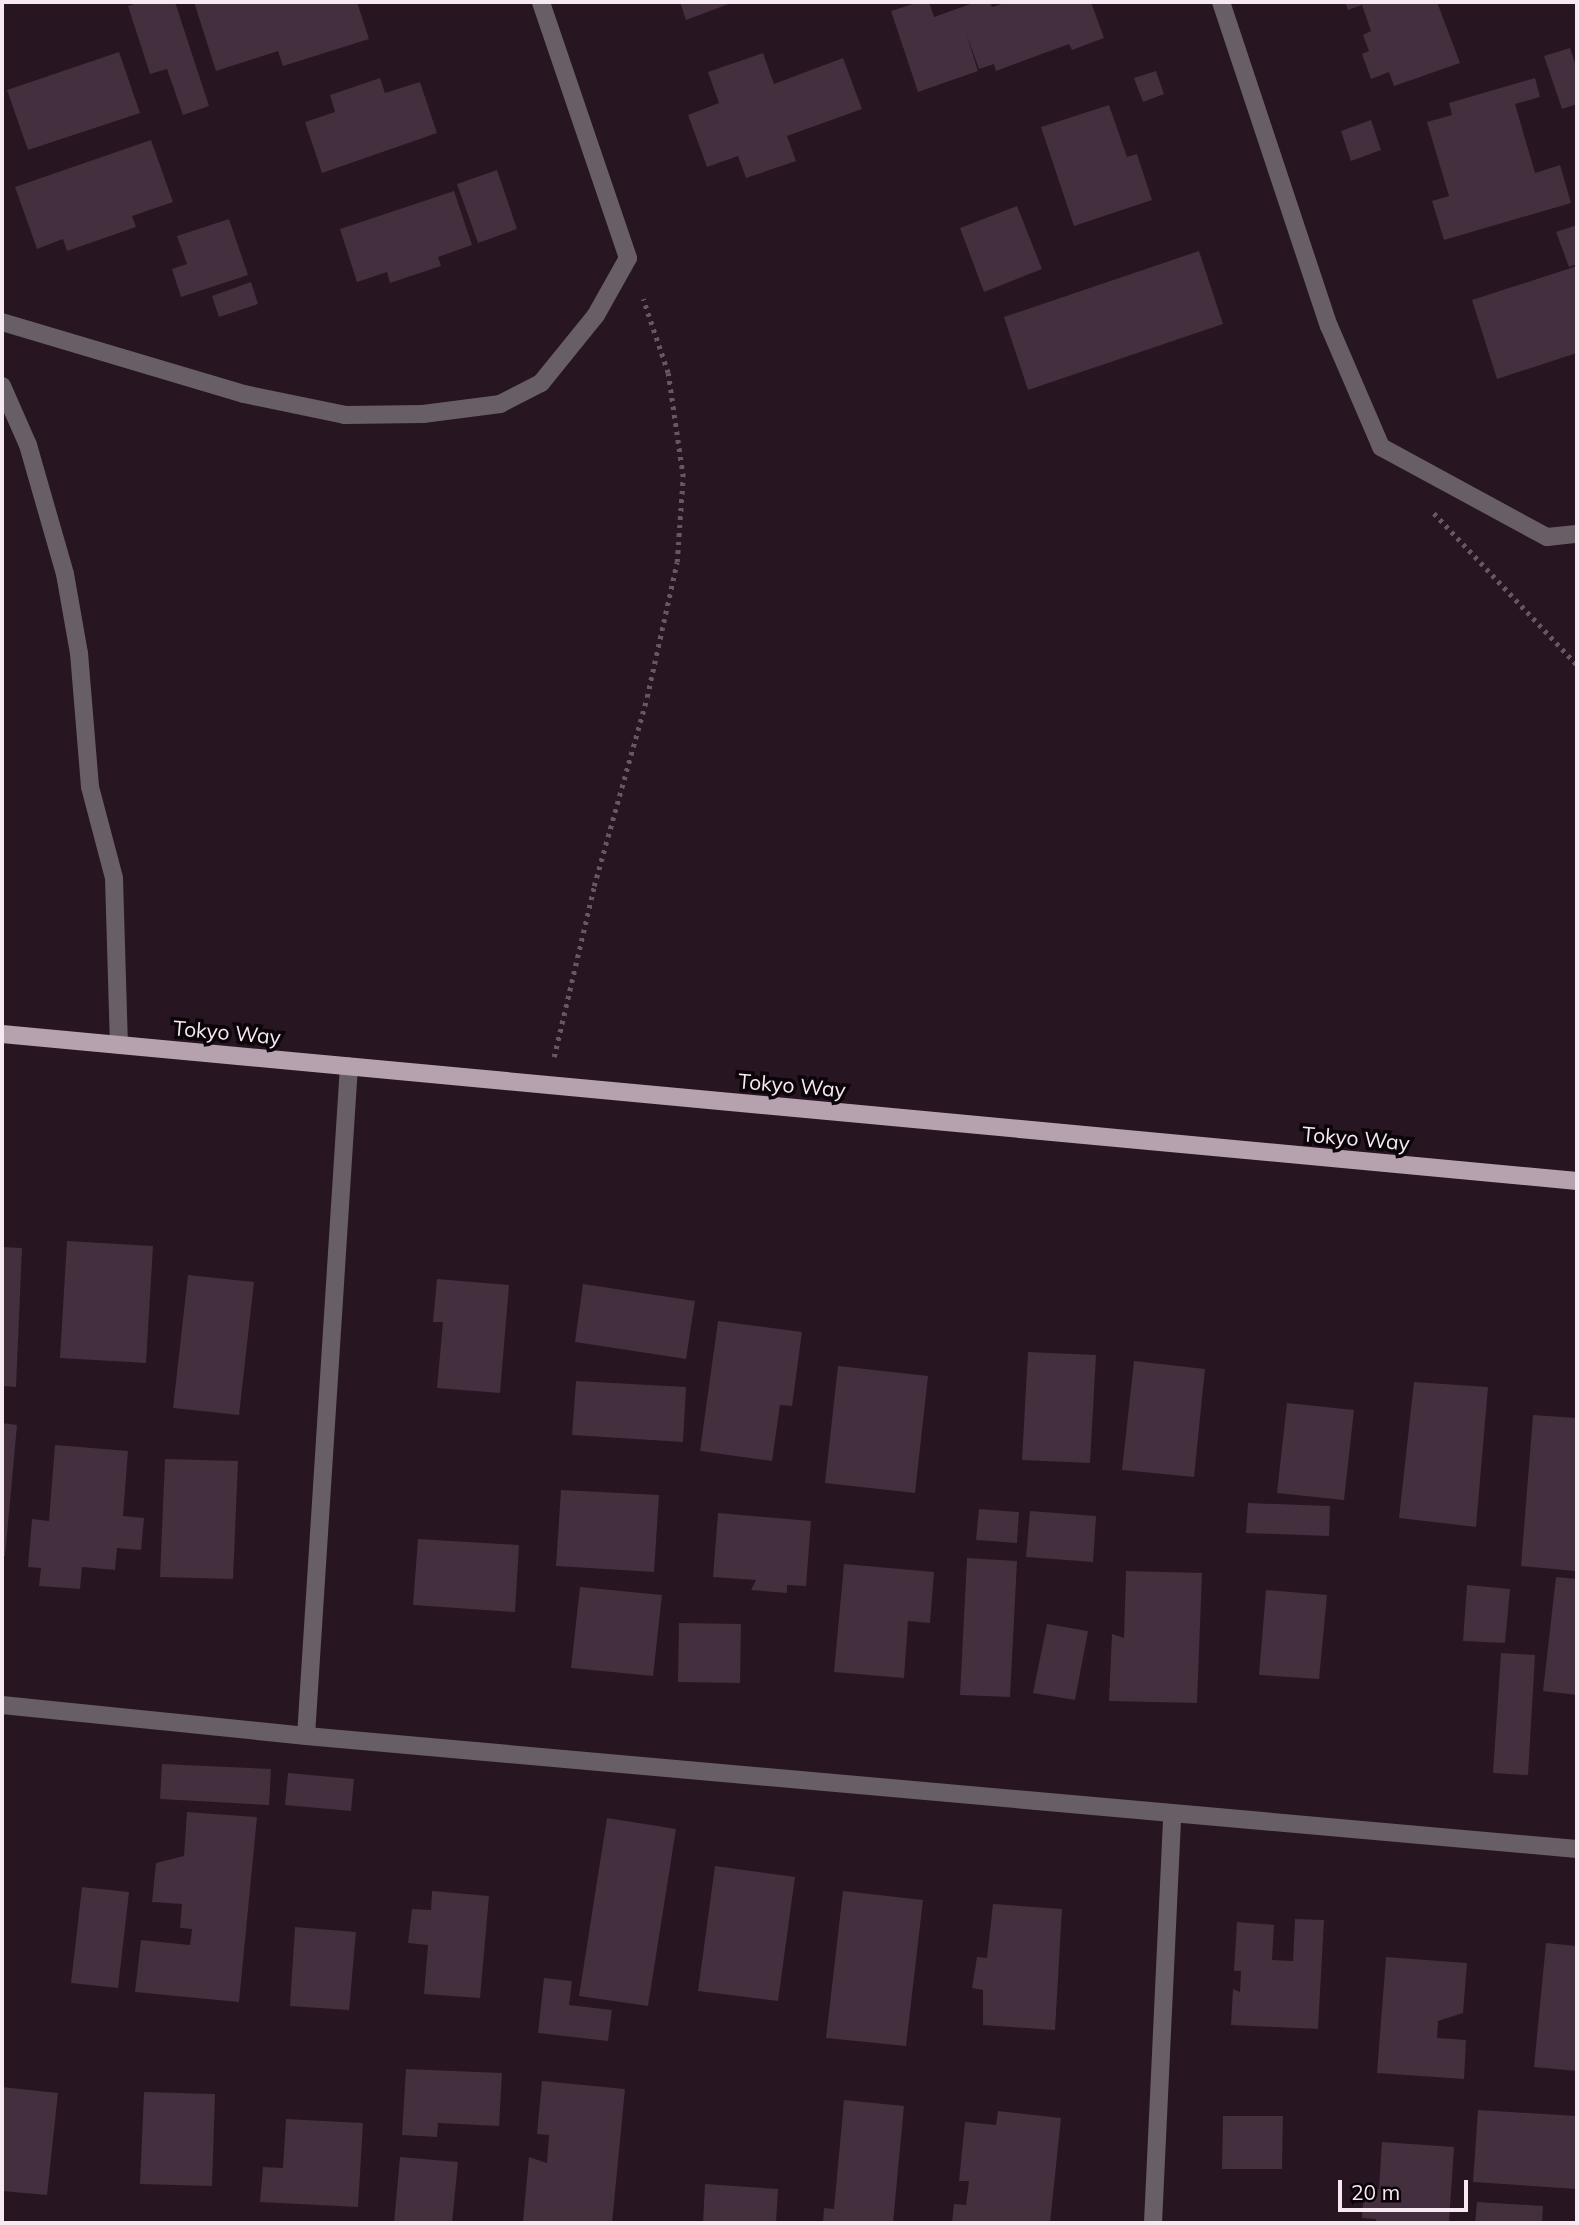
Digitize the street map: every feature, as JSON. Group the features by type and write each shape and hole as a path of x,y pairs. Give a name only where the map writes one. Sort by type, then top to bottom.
{"main road":[{"name":"Tokyo Way","path":"2,1034 1577,1181"}],"street":[{"path":"2,322 244,394 345,415 423,414 500,404 541,383 596,315 628,258 541,2"},
{"path":"1221,2 1329,326 1381,447 1547,537 1577,534"},
{"path":"2,386 28,445 65,574 79,653 90,787 114,878 119,1045"},
{"path":"306,1736 349,1066"},
{"path":"2,1705 306,1736 1577,1849"},
{"path":"1153,2223 1172,1813"}],"path":[{"path":"548,1085 594,886 647,697 677,562 683,477 668,373 628,258"},
{"path":"1429,508 1577,665"}],"building":[{"path":"140,2 175,2 209,106 183,115 167,69 150,74 128,6"},
{"path":"194,2 357,2 369,39 283,66 278,51 216,71"},
{"path":"680,2 734,2 686,20"},
{"path":"919,2 929,2 934,17 976,2 990,2 992,7 1008,2 1091,2 1104,38 1072,50 1069,44 996,71 994,64 979,69 966,33 978,71 918,92 891,11"},
{"path":"1345,2 1437,2 1460,63 1394,86 1389,72 1371,79 1362,54 1369,51 1363,35 1371,31 1362,5 1348,10"},
{"path":"1570,48 1577,69 1577,104 1562,109 1544,56"},
{"path":"119,52 140,113 28,150 7,90"},
{"path":"763,53 774,84 843,58 862,109 787,136 796,161 746,178 738,156 707,167 688,115 719,103 708,72"},
{"path":"1156,71 1164,94 1143,102 1134,78"},
{"path":"380,78 385,93 420,82 437,133 322,173 305,122 335,112 330,95"},
{"path":"1535,78 1540,97 1515,104 1535,173 1560,165 1571,203 1444,240 1432,201 1449,196 1427,122 1452,115 1449,103"},
{"path":"1109,105 1127,157 1137,154 1152,200 1074,226 1041,127"},
{"path":"1371,120 1381,150 1351,161 1341,131"},
{"path":"151,140 173,202 132,216 136,227 67,251 63,239 37,249 15,187"},
{"path":"497,170 517,229 478,243 457,184"},
{"path":"454,191 472,245 438,257 441,266 390,283 387,272 357,282 340,229"},
{"path":"1017,206 1042,269 984,292 960,228"},
{"path":"229,219 248,275 181,297 172,269 187,264 177,236"},
{"path":"1577,225 1577,264 1569,267 1556,232"},
{"path":"1199,251 1223,324 1028,390 1004,317"},
{"path":"1577,266 1577,353 1497,379 1472,300"},
{"path":"251,282 258,304 219,317 212,296"},
{"path":"67,1241 153,1246 146,1363 60,1358"},
{"path":"2,1247 22,1248 16,1387 2,1386"},
{"path":"188,1275 254,1282 239,1415 173,1408"},
{"path":"437,1279 509,1285 500,1393 437,1388 443,1322 433,1322"},
{"path":"583,1284 695,1301 686,1359 575,1342"},
{"path":"718,1321 802,1332 792,1406 780,1405 772,1461 700,1451"},
{"path":"1028,1352 1096,1355 1090,1463 1022,1460"},
{"path":"1134,1361 1205,1369 1194,1477 1122,1470"},
{"path":"838,1366 928,1376 915,1493 825,1483"},
{"path":"576,1381 686,1387 683,1442 572,1435"},
{"path":"1414,1382 1488,1387 1476,1527 1399,1518"},
{"path":"1287,1403 1354,1410 1344,1500 1277,1493"},
{"path":"1533,1415 1577,1418 1575,1571 1521,1566"},
{"path":"2,1423 17,1425 5,1556 2,1556"},
{"path":"55,1445 128,1451 123,1516 144,1518 141,1550 117,1548 115,1570 82,1567 80,1589 39,1586 41,1568 28,1567 32,1519 49,1521"},
{"path":"165,1459 238,1461 233,1579 160,1577"},
{"path":"561,1490 659,1495 654,1572 556,1566"},
{"path":"1248,1503 1330,1506 1329,1536 1246,1533"},
{"path":"979,1509 1019,1512 1017,1543 976,1540"},
{"path":"1030,1511 1096,1516 1093,1562 1026,1557"},
{"path":"718,1513 811,1521 806,1586 787,1585 787,1593 751,1590 756,1580 713,1577"},
{"path":"418,1539 519,1545 515,1612 413,1605"},
{"path":"967,1558 1017,1561 1010,1697 960,1695"},
{"path":"844,1564 934,1572 930,1623 908,1621 904,1678 834,1672"},
{"path":"1126,1571 1202,1573 1197,1703 1109,1701 1112,1634 1124,1638"},
{"path":"1556,1577 1577,1579 1577,1695 1543,1691"},
{"path":"1467,1585 1510,1589 1505,1643 1463,1641"},
{"path":"580,1587 662,1595 653,1676 571,1668"},
{"path":"1266,1590 1327,1595 1319,1679 1259,1675"},
{"path":"679,1623 741,1624 740,1683 678,1682"},
{"path":"1047,1624 1088,1631 1075,1700 1033,1693"},
{"path":"1501,1653 1535,1655 1528,1775 1493,1773"},
{"path":"162,1764 271,1769 269,1805 160,1799"},
{"path":"288,1773 354,1779 351,1811 285,1805"},
{"path":"187,1812 257,1817 239,2002 135,1992 141,1940 190,1945 192,1929 180,1928 182,1904 152,1902 156,1863 184,1856"},
{"path":"607,1818 676,1829 648,2006 579,1996"},
{"path":"715,1866 795,1877 778,2001 698,1991"},
{"path":"82,1887 129,1892 118,1988 71,1983"},
{"path":"432,1891 489,1896 480,1998 424,1994 428,1945 408,1943 412,1909 431,1910"},
{"path":"843,1891 923,1900 906,2046 826,2038"},
{"path":"993,1904 1062,1909 1055,2030 983,2025 983,1990 972,1988 977,1957 987,1958"},
{"path":"1295,1919 1324,1920 1318,2029 1231,2025 1233,1989 1240,1992 1241,1971 1234,1971 1237,1922 1274,1925 1272,1960 1293,1961"},
{"path":"295,1927 356,1932 349,2010 290,2006"},
{"path":"1546,1943 1577,1946 1577,2071 1534,2067"},
{"path":"1386,1957 1467,1963 1463,2013 1438,2021 1437,2038 1466,2040 1464,2079 1377,2073"},
{"path":"544,1978 572,1981 569,2005 612,2010 608,2041 538,2033"},
{"path":"406,2069 502,2073 499,2126 438,2123 437,2137 402,2135"},
{"path":"542,2081 625,2089 612,2223 523,2221 529,2157 547,2163 549,2135 537,2134"},
{"path":"2,2087 58,2093 47,2195 2,2191"},
{"path":"144,2092 215,2094 212,2186 140,2184"},
{"path":"844,2100 904,2106 893,2223 823,2223 824,2208 834,2209"},
{"path":"1478,2110 1577,2116 1577,2189 1473,2182"},
{"path":"998,2111 1061,2118 1050,2223 952,2223 954,2204 966,2205 969,2181 959,2181 965,2122 996,2125"},
{"path":"1223,2116 1283,2116 1282,2169 1222,2169"},
{"path":"286,2119 363,2123 358,2207 260,2202 263,2167 283,2168"},
{"path":"1382,2142 1454,2147 1449,2223 1376,2223 1376,2219 1362,2218 1364,2188 1379,2189"},
{"path":"400,2157 458,2162 452,2223 394,2223"},
{"path":"705,2184 778,2189 776,2223 703,2223"},
{"path":"1477,2202 1543,2206 1542,2223 1475,2223"}]}
